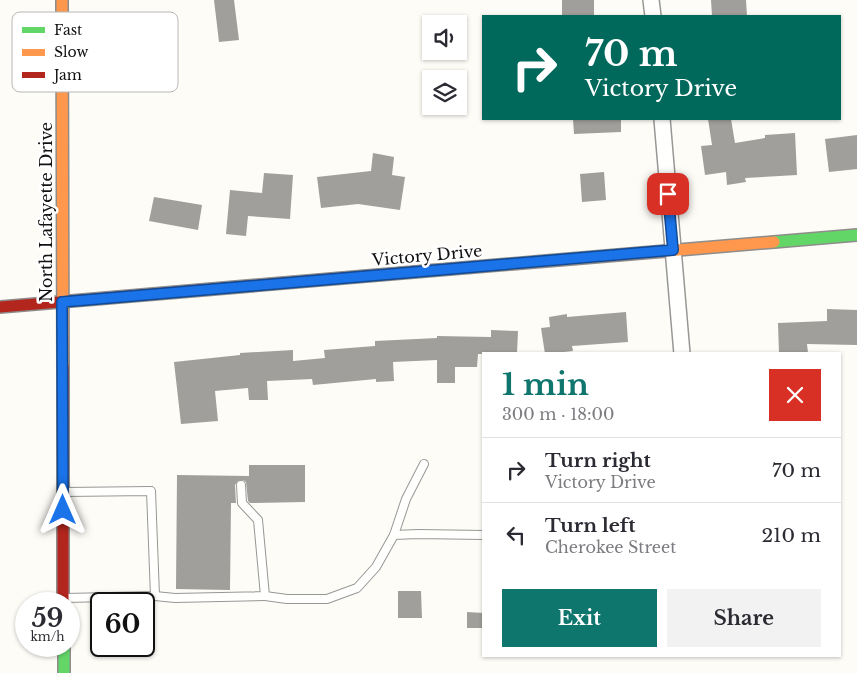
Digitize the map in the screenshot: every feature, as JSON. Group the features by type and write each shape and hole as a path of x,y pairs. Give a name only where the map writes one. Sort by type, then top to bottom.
{"street":[{"path":"652,0 653,15"},
{"name":"North Lafayette Drive","path":"62,92 64,592"},
{"path":"662,120 682,352"},
{"name":"Victory Drive","path":"0,307 857,235"},
{"path":"64,657 64,673"}],"lane":[{"path":"155,596 176,598 265,596 287,599 327,599 357,588 376,567 394,535 406,499 424,464"},
{"path":"241,485 242,503 258,520 265,596"},
{"path":"63,492 151,492 155,592"},
{"path":"394,535 482,535"}],"building":[{"path":"214,0 234,0 239,40 219,42"},
{"path":"562,0 594,0 594,15 562,15"},
{"path":"711,0 746,0 747,15 712,15"},
{"path":"573,120 621,120 621,132 574,134"},
{"path":"708,120 731,120 735,143 765,138 765,135 795,133 797,175 745,178 746,182 727,185 726,172 705,175 701,146 712,145"},
{"path":"857,135 857,169 829,172 825,139"},
{"path":"373,153 394,157 392,175 405,177 400,210 358,204 321,208 317,177 371,171"},
{"path":"604,172 606,200 582,202 580,174"},
{"path":"264,173 293,175 290,219 248,216 246,236 226,234 230,190 262,193"},
{"path":"154,197 202,205 198,230 149,221"},
{"path":"827,309 857,310 857,345 807,344 808,352 779,352 778,323 827,321"},
{"path":"626,312 628,342 572,346 573,351 545,352 541,328 550,327 549,317 567,314 567,317"},
{"path":"491,330 518,331 517,352 482,352 482,354 478,354 477,367 455,367 455,383 437,383 437,360 393,362 394,381 376,382 376,379 313,385 312,379 267,381 268,400 249,400 248,388 215,391 218,421 181,424 174,362 240,355 240,353 293,350 293,361 325,358 324,350 375,346 375,341 437,338 437,336 491,337"},
{"path":"249,465 305,465 305,502 250,503 248,501 246,482 243,480 238,481 235,485 236,503 231,503 230,590 176,589 177,475 249,476"},
{"path":"398,591 421,591 422,618 398,618"},
{"path":"467,612 482,613 482,628 467,628"}],"traffic: fast":[{"path":"774,242 857,235"},
{"path":"64,657 64,673"}],"traffic: slow":[{"path":"62,0 62,12"},
{"path":"62,92 63,367"},
{"path":"414,272 774,242"}],"traffic: jam":[{"path":"0,307 414,272"},
{"path":"63,367 63,592"}],"route":[{"path":"63,510 62,302 673,250 668,194"}]}
